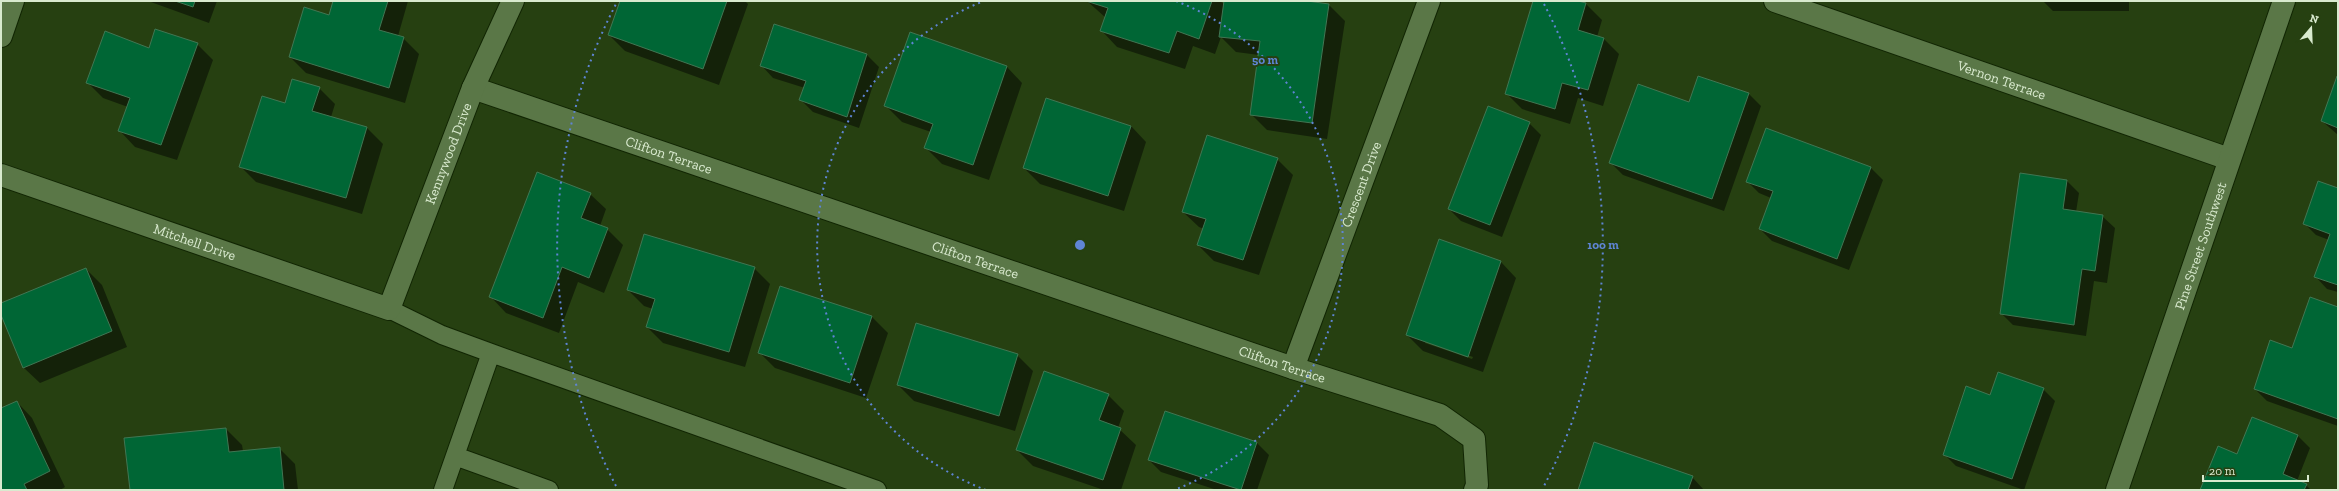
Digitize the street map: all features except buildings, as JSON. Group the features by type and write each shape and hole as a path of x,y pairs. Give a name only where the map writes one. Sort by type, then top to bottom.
{"street":[{"path":"1,36 13,1"},
{"name":"Kennywood Drive","path":"389,309 473,88 513,1"},
{"name":"Crescent Drive","path":"1293,368 1429,1"},
{"name":"Vernon Terrace","path":"1775,1 2229,158"},
{"name":"Pine Street Southwest","path":"2116,490 2284,1"},
{"name":"Clifton Terrace","path":"473,88 1293,368 1440,415 1474,439 1477,486 1475,490"},
{"name":"Mitchell Drive","path":"1,175 389,309"}],"lane":[{"path":"389,309 442,335 877,490"},
{"path":"443,490 491,353"},
{"path":"455,456 549,490"}]}
